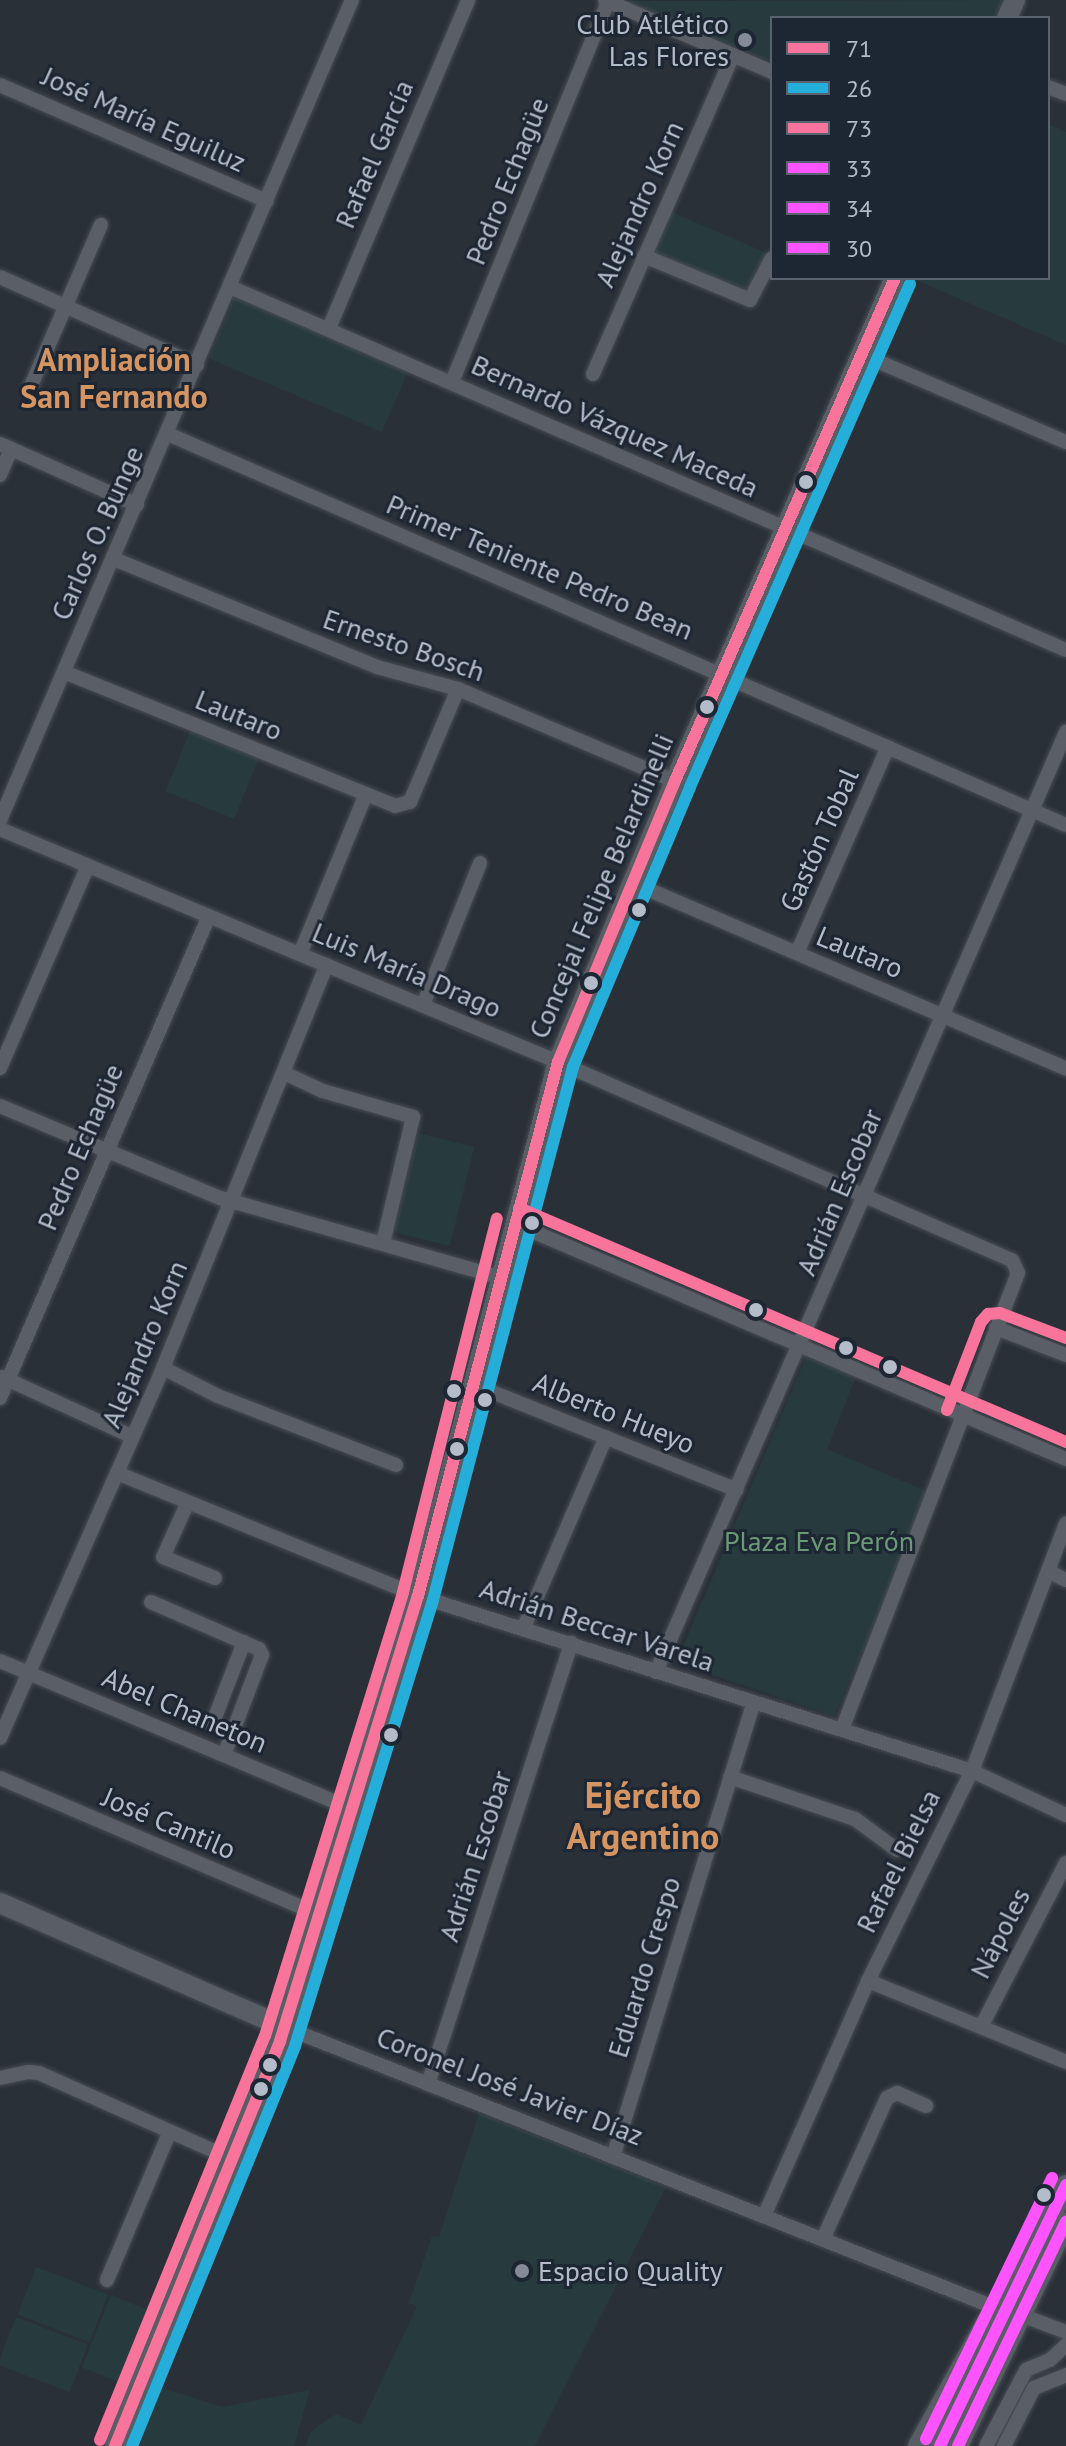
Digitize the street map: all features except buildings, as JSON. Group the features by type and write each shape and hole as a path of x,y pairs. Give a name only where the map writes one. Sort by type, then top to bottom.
{"main road":[{"name":"Concejal Felipe Belardinelli","path":"115,2446 284,2027 418,1596 513,1223 558,1062 675,781 894,280"},
{"name":"Coronel José Javier Díaz","path":"0,1903 284,2027"},
{"path":"958,2446 1066,2185"},
{"path":"940,2446 1066,2223"},
{"path":"918,2446 986,2323 1013,2313"}],"street":[{"name":"Rafael García","path":"329,328 468,0"},
{"path":"608,1 770,71"},
{"name":"Pedro Echagüe","path":"452,382 608,1"},
{"name":"Carlos O. Bunge","path":"0,820 267,201 347,2"},
{"name":"Alejandro Korn","path":"593,374 733,55"},
{"name":"José María Eguiluz","path":"0,85 267,201"},
{"path":"30,388 101,225"},
{"path":"644,256 750,300 770,262"},
{"path":"0,277 197,365"},
{"name":"Bernardo Vázquez Maceda","path":"230,287 1066,650"},
{"path":"863,355 1066,442"},
{"name":"Primer Teniente Pedro Bean","path":"168,434 1066,825"},
{"path":"0,475 6,446 137,505"},
{"name":"Ernesto Bosch","path":"114,559 377,667 458,689 675,781"},
{"name":"Lautaro","path":"64,672 395,806 410,802 458,689"},
{"name":"Adrián Escobar","path":"656,1672 800,1348 1066,732"},
{"name":"Gastón Tobal","path":"797,953 888,747"},
{"path":"300,954 366,794"},
{"name":"Luis María Drago","path":"0,829 558,1062 1012,1260 1018,1273 996,1328"},
{"path":"423,1005 480,863"},
{"path":"0,1068 88,866"},
{"name":"Lautaro","path":"633,883 1066,1069"},
{"name":"Pedro Echagüe","path":"0,1398 4,1378 209,916"},
{"name":"Alejandro Korn","path":"0,1738 163,1368 327,965"},
{"path":"284,1073 323,1091 413,1117 383,1243"},
{"path":"0,1106 232,1202 500,1277"},
{"path":"513,1223 1066,1459"},
{"path":"842,1729 996,1328 1066,1355"},
{"path":"163,1368 218,1396 396,1465"},
{"path":"4,1378 133,1437"},
{"name":"Alberto Hueyo","path":"472,1384 737,1490"},
{"path":"523,1629 606,1437"},
{"name":"Adrián Beccar Varela","path":"117,1473 418,1596 972,1771 1066,1815"},
{"path":"188,1502 163,1557 215,1578"},
{"name":"Rafael Bielsa","path":"764,2216 868,1981 972,1771 1066,1523"},
{"path":"1048,1571 1066,1580"},
{"path":"151,1602 259,1649 262,1655 224,1755"},
{"path":"212,1725 244,1642"},
{"name":"Adrián Escobar","path":"428,2084 571,1643"},
{"name":"Abel Chaneton","path":"0,1661 350,1808"},
{"name":"Eduardo Crespo","path":"613,2157 754,1702"},
{"path":"730,1777 855,1819 897,1850"},
{"name":"José Cantilo","path":"0,1778 318,1914"},
{"name":"Nápoles","path":"981,2027 1066,1863"},
{"path":"868,1981 1066,2062"},
{"name":"Coronel José Javier Díaz","path":"284,2027 1066,2332"},
{"path":"0,2078 39,2073 232,2159"},
{"path":"823,2239 887,2098 897,2093 926,2106"},
{"path":"107,2280 169,2133"},
{"path":"986,2446 1026,2370 1050,2360 1066,2345"},
{"path":"1004,2446 1034,2388 1066,2375"}],"green space":[{"name":"Club Atlético Las Flores","path":"1003,0 996,16 770,16 770,61 624,1"},
{"path":"1050,125 1066,132 1066,345 916,280 1050,280"},
{"path":"669,211 767,253 752,286 741,290 656,255 654,249"},
{"path":"236,295 409,368 382,432 209,359"},
{"path":"190,731 259,759 234,819 166,791"},
{"path":"418,1133 474,1147 450,1246 393,1232"},
{"name":"Plaza Eva Perón","path":"806,1357 856,1377 827,1449 931,1493 834,1716 676,1663"},
{"name":"Espacio Quality","path":"479,2113 666,2187 535,2446 305,2446 311,2431 336,2414 361,2425 417,2306 409,2303 432,2236 439,2237"},
{"path":"36,2267 108,2295 90,2342 18,2315"},
{"path":"111,2295 159,2314 130,2387 82,2367"},
{"path":"16,2317 88,2345 70,2392 0,2365"},
{"path":"156,2386 222,2407 310,2390 294,2446 132,2446"}],"transit line":[{"name":"71","path":"115,2446 280,2041 418,1596 558,1062 675,781 894,280"},
{"name":"26","path":"132,2446 295,2046 433,1600 573,1067 690,787 910,284"},
{"name":"73","path":"519,1208 1066,1442"},
{"name":"73","path":"100,2440 265,2036 403,1592 497,1219"},
{"name":"73","path":"947,1410 981,1322 988,1314 1000,1313 1066,1338"},
{"name":"30","path":"926,2439 1052,2178"},
{"name":"33","path":"940,2446 1066,2185"},
{"name":"34","path":"958,2446 1066,2222"}],"place":[{"name":"Club Atlético Las Flores","path":"745,40"},
{"name":"Espacio Quality","path":"522,2271"}],"district":[{"name":"Ampliación San Fernando","path":"114,378"},
{"name":"Ejército Argentino","path":"643,1814"}]}
